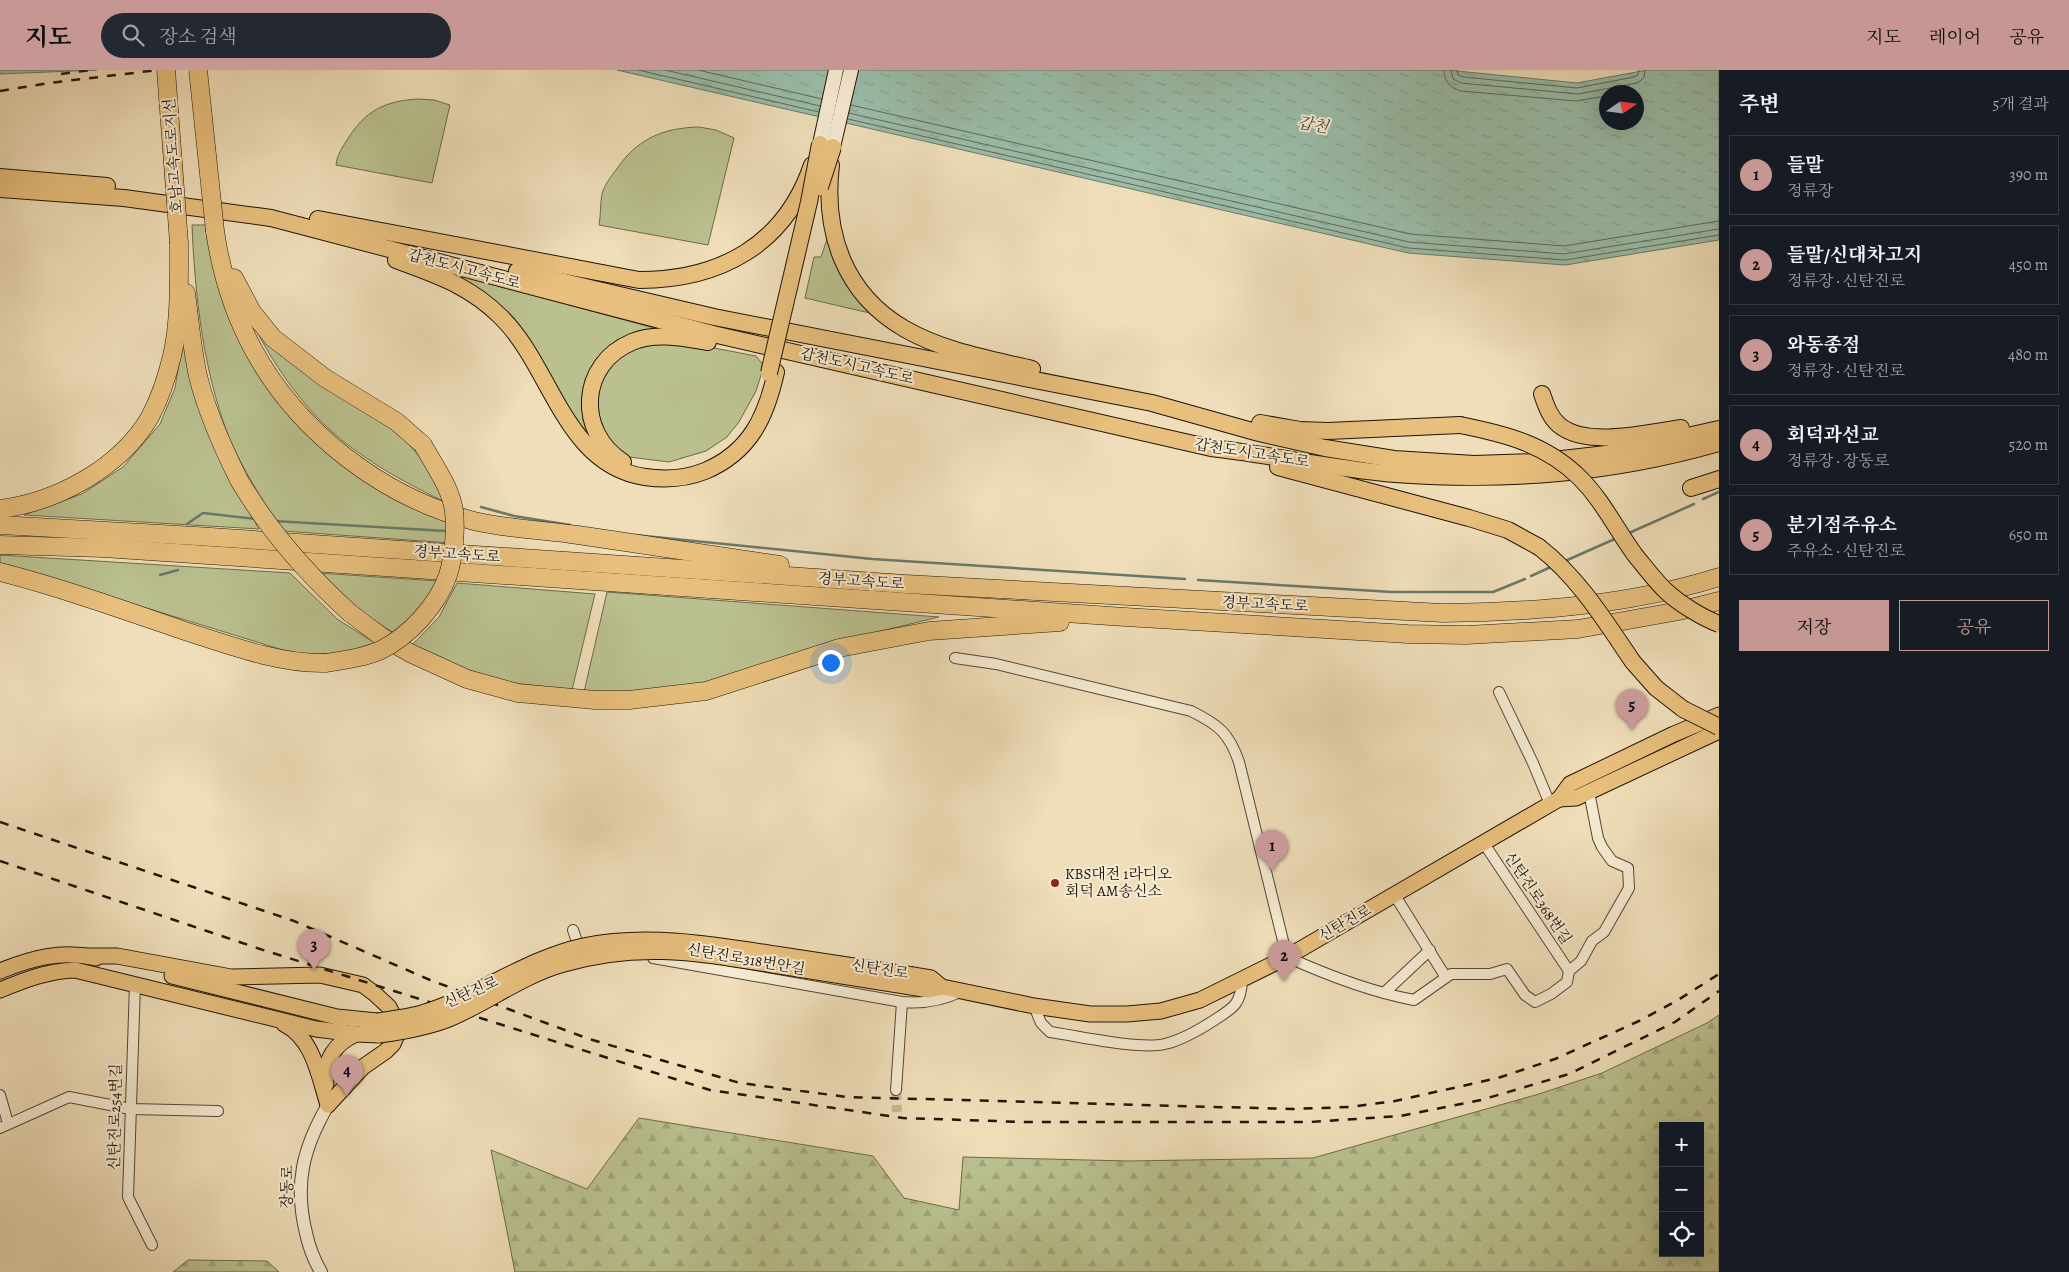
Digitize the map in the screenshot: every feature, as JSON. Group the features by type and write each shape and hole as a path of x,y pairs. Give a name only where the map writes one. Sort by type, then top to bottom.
{"highway":[{"name":"호남고속도로지선","path":"166,70 179,243"},
{"path":"198,70 215,231 225,282 253,349 274,382 302,416 343,456 383,483 439,508 472,520 506,528 567,534 905,584"},
{"path":"318,219 639,280 667,280 709,271 735,260 766,239 790,210 826,146"},
{"path":"826,146 832,233 839,254 850,277 863,294 886,316 904,329 946,347 1101,386 1152,403"},
{"path":"343,237 386,257 450,280 480,297 519,338 580,440 606,463 621,471 653,478 680,478 694,475 724,462 748,440 760,422 770,400 773,372 809,202 826,146"},
{"name":"갑천도시고속도로","path":"0,177 123,187 264,207 318,219 534,276 714,317 1152,403 1197,414 1259,433 1325,448 1394,459 1474,464 1536,462 1606,454 1719,429"},
{"name":"갑천도시고속도로","path":"0,189 124,198 239,212 271,218 713,334 1211,448 1394,474 1473,478 1539,476 1609,468 1684,453 1719,443"},
{"path":"0,572 54,586 214,640 303,664 354,659 380,650 402,636 420,618 436,597 448,575 453,547 454,510 443,480 423,446 397,422 325,378 273,338 252,312 233,278 215,231"},
{"path":"179,243 193,352 200,381 210,416 238,480 252,503 289,552 320,586 350,613 382,637 410,653 467,679 518,693 594,700 629,700 706,691 839,648 929,631 1125,617"},
{"path":"0,509 48,499 76,486 108,464 132,440 149,417 163,386 172,354 178,297 179,243"},
{"path":"773,372 748,427 729,448 718,457 705,463 679,470 665,471 639,468 626,464 613,456 602,444 594,431 590,418 589,400 594,379 604,361 618,349 634,341 654,337 687,339 865,368"},
{"path":"1542,394 1549,414 1559,425 1573,432 1599,437 1609,438 1681,428 1719,418"},
{"path":"1197,414 1300,430 1328,431 1460,425 1506,434 1542,449 1579,477 1605,507 1635,554 1667,592 1709,620 1719,624"},
{"path":"1211,448 1508,530 1539,547 1558,562 1579,584 1633,662 1656,688 1684,709 1719,729"},
{"path":"1691,488 1719,479"},
{"name":"경부고속도로","path":"0,525 196,536 905,584 1443,613 1493,612 1607,603 1653,595 1719,577"},
{"name":"경부고속도로","path":"0,545 102,548 1369,632 1466,635 1578,629 1679,612 1719,601"}],"main road":[{"path":"826,146 836,70"},
{"path":"826,146 851,70"},
{"name":"신탄진로","path":"1555,802 1570,784 1674,734 1719,715"},
{"name":"신탄진로","path":"0,990 38,975 55,971 75,970 276,1020 316,1029 356,1034 456,1000 556,954 607,942 641,940 713,944 912,981 931,978 942,987 1034,1006 1090,1014 1127,1014 1161,1011 1200,1000 1242,980 1287,957 1482,842 1555,802 1576,798 1719,729"},
{"name":"신탄진로","path":"0,971 42,956 61,954 87,956 378,1028"},
{"path":"87,956 117,956 231,977 320,975 363,985 389,1007 395,1019 397,1035 393,1044 362,1068 328,1105"},
{"path":"276,1020 291,1027 310,1049 328,1105"},
{"path":"328,1105 324,1072 327,1062 340,1042 356,1034"}],"street":[{"path":"955,658 996,664 1191,711 1214,723 1232,743 1239,762 1287,957 1314,969 1384,993 1414,1000 1450,974 1490,974 1507,969 1525,995 1535,1002 1551,994 1567,982 1569,971 1581,961 1592,941 1604,932 1629,888 1628,868 1612,861 1598,838 1589,792"},
{"path":"1500,692 1555,802"},
{"name":"신탄진로368번길","path":"1482,842 1569,971"},
{"path":"1394,894 1445,976"},
{"name":"신탄진로318번안길","path":"573,930 585,966 626,958 659,958 906,1002 947,999 962,991"},
{"path":"1384,993 1430,950"},
{"path":"1034,1006 1041,1023 1050,1032 1146,1046 1164,1044 1191,1034 1233,1009 1241,994 1242,980"},
{"name":"신탄진로254번길","path":"135,984 128,1197 152,1245"},
{"path":"896,1090 906,1002"},
{"path":"0,1095 4,1126 69,1097 131,1109 218,1111"},
{"name":"장동로","path":"322,1272 310,1247 300,1197 301,1170 304,1157 310,1139 328,1105"}],"green space":[{"path":"418,99 434,100 450,105 432,183 336,165 347,140 368,115 385,105"},
{"path":"699,127 716,130 734,138 708,245 599,225 601,198 604,188 614,172 633,150 652,137 662,133"},
{"path":"192,225 206,225 229,314 339,462 390,497 449,522 450,543 283,531 246,472 228,435 219,410 206,358 198,305"},
{"path":"828,236 874,314 805,298 814,257 821,257"},
{"path":"447,272 669,332 633,339 594,378 600,444 584,435 527,338"},
{"path":"250,319 402,437 428,466 445,502 377,465 322,423 282,374"},
{"path":"184,334 228,475 259,529 24,515 82,494 123,467 160,424 175,388"},
{"path":"688,343 756,356 764,366 756,391 739,422 727,437 706,451 669,462 629,457 606,440 594,414 594,387 611,361 634,345"},
{"path":"0,555 290,573 337,619 375,643 343,654 296,654 0,563"},
{"path":"318,573 438,581 427,602 395,634 354,607"},
{"path":"457,583 595,594 572,690 504,682 446,662 412,645 439,617"},
{"path":"607,592 939,617 819,646 705,683 658,691 584,692"},
{"path":"1719,1015 1719,1272 515,1272 491,1150 587,1189 639,1118 873,1156 904,1198 959,1210 963,1157 1129,1161 1313,1158 1539,1094 1602,1073 1707,1023"},
{"path":"188,1260 267,1261 279,1272 173,1272"}],"water":[{"path":"0,70 97,70 0,74"},
{"name":"갑천","path":"617,70 1447,70 1577,83 1647,70 1719,70 1719,240 1565,265 1408,253"}],"waterway":[{"path":"1703,499 1719,492"},
{"path":"1629,533 1694,504"},
{"path":"481,507 514,516 570,525"},
{"path":"187,524 203,513 256,519"},
{"path":"274,521 446,531"},
{"path":"635,535 872,559 1185,579"},
{"path":"1565,561 1617,538"},
{"path":"1531,576 1553,566"},
{"path":"160,575 178,570"},
{"path":"1198,580 1392,592 1493,592 1525,579"}],"tunnel":[{"path":"896,1090 897,1112"}],"railway":[{"path":"61,74 91,70"},
{"path":"0,91 158,70"},
{"path":"0,822 294,921 430,980 589,1039 740,1083 847,1097 1292,1109 1349,1107 1395,1101 1498,1078 1555,1059 1639,1021 1678,1000 1719,974"},
{"path":"0,861 260,949 710,1090 903,1118 1024,1122 1310,1122 1400,1116 1481,1100 1569,1074 1675,1022 1719,991"}],"place":[{"name":"분기점주유소","path":"1632,730"},
{"name":"들말","path":"1272,871"},
{"name":"KBS대전 1라디오 회덕 AM송신소","path":"1055,883"},
{"name":"와동종점","path":"314,970"},
{"name":"들말/신대차고지","path":"1284,981"},
{"name":"회덕과선교","path":"347,1096"}]}
